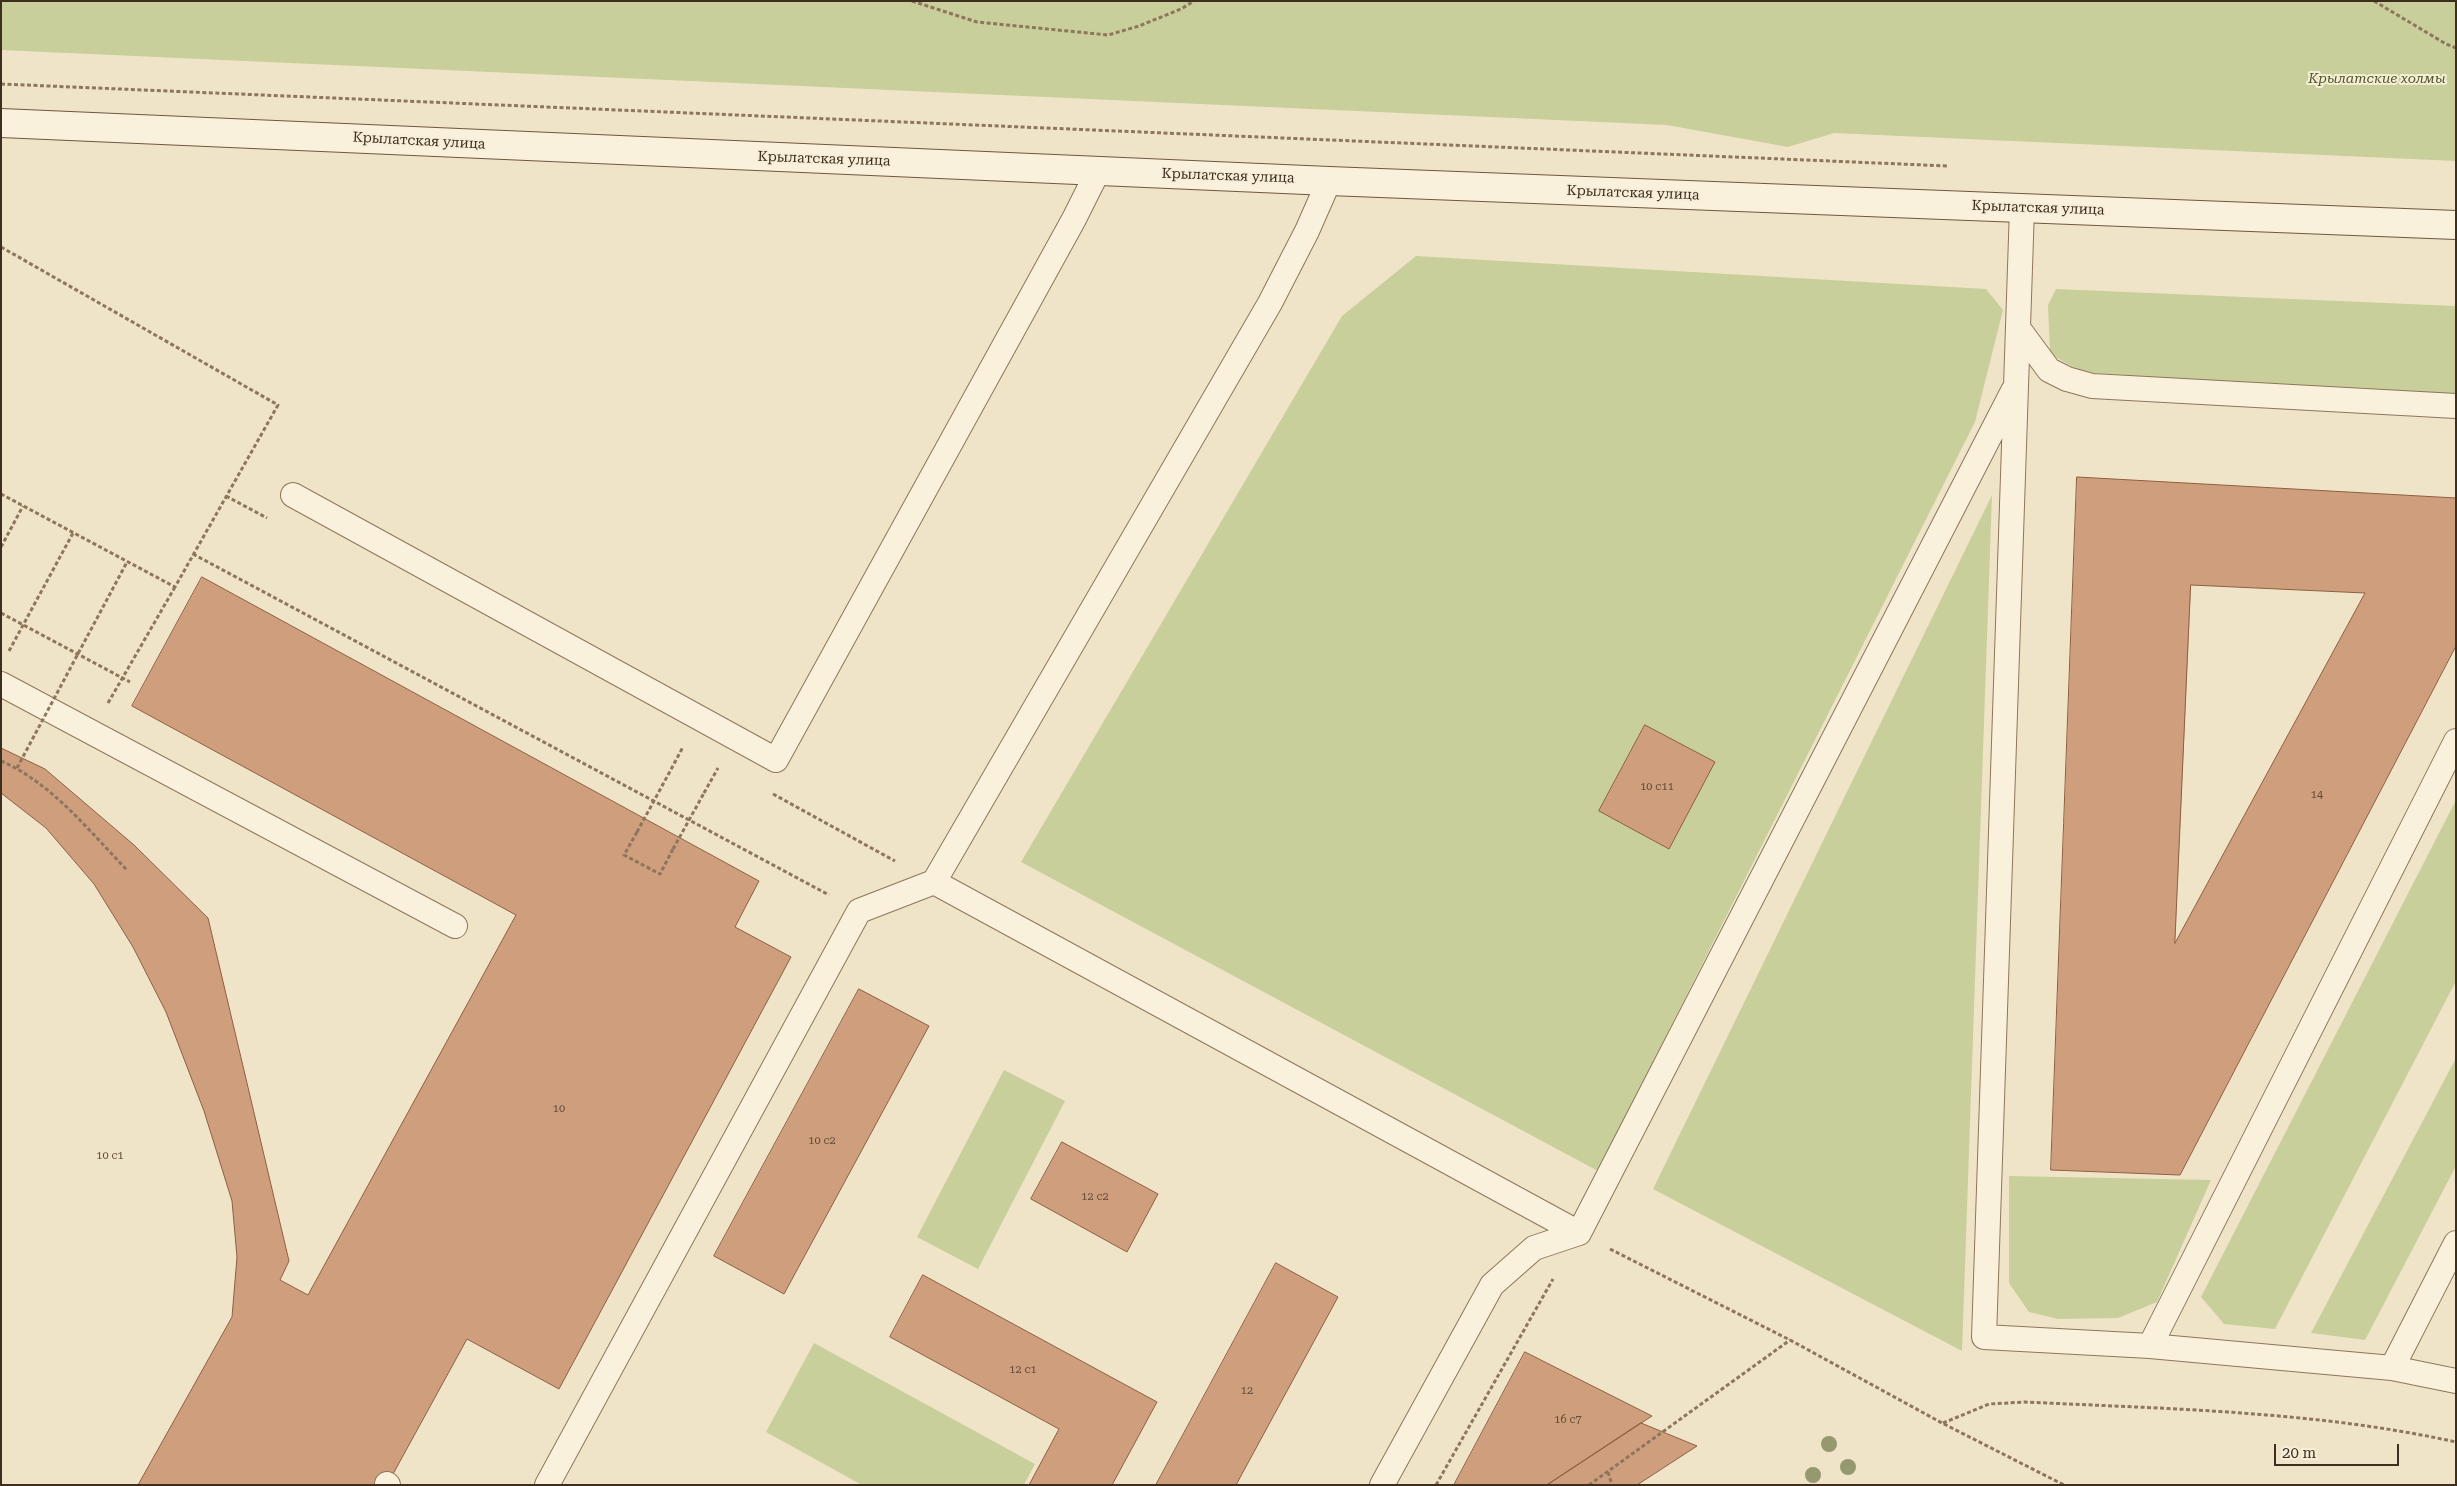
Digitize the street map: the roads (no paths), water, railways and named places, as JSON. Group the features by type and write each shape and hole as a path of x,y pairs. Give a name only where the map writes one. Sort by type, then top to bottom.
{"main road":[{"name":"Крылатская улица","path":"1,123 1329,181 2456,225"}],"lane":[{"path":"293,495 776,760 1074,219 1098,171"},
{"path":"548,1485 859,911 934,882 1270,303 1307,231 1329,181"},
{"path":"2022,208 1984,1337 2150,1346 2392,1368 2456,1381"},
{"path":"2018,328 2049,370 2067,379 2092,386 2456,406"},
{"path":"1382,1485 1492,1285 1534,1248 1579,1233 2016,385"},
{"path":"1,684 455,926"},
{"path":"2150,1346 2456,741"},
{"path":"934,882 1579,1233"},
{"path":"2392,1368 2456,1243"}],"park label":[{"name":"Крылатские холмы","path":"2377,79"}]}
